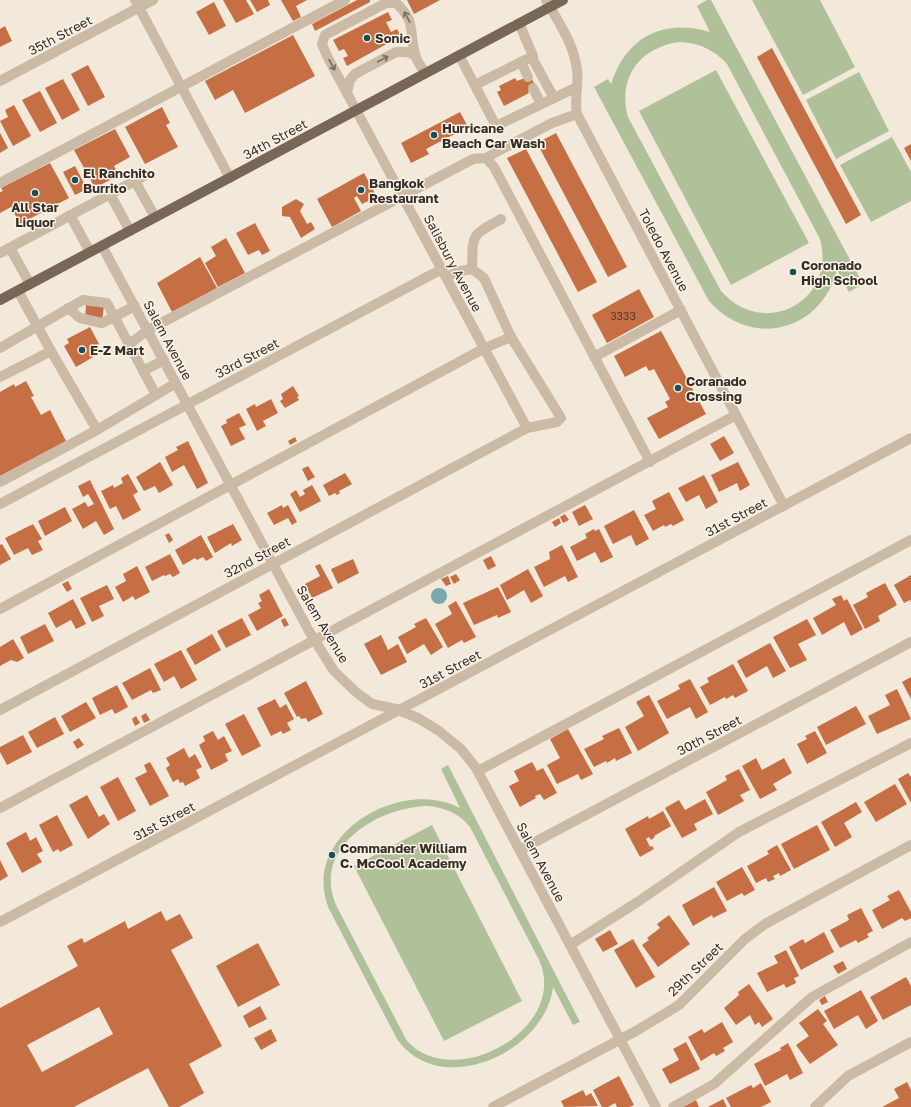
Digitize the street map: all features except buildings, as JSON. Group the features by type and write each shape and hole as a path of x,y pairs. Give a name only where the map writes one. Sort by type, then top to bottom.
{"main road":[{"name":"34th Street","path":"0,300 460,55 519,23 548,3 563,0"}],"street":[{"name":"35th Street","path":"0,81 137,4 153,0"},
{"path":"0,184 345,0"},
{"name":"Salisbury Avenue","path":"415,55 411,23 403,10 396,3 386,3 325,35 322,44 327,56 527,428"},
{"name":"Toledo Avenue","path":"548,3 574,53 577,72 575,104 577,114 784,506"},
{"path":"137,4 230,178"},
{"path":"519,23 533,56 531,56 554,98"},
{"path":"347,93 350,80 355,74 396,52 407,52 415,55 425,73"},
{"path":"460,55 496,126 577,87"},
{"path":"475,85 531,56"},
{"path":"521,62 528,77"},
{"path":"533,88 541,104"},
{"path":"128,345 148,330 473,159 486,158 552,123 577,114"},
{"path":"486,158 494,167 650,462"},
{"path":"0,253 140,178 155,218"},
{"path":"110,194 130,231"},
{"path":"70,215 90,252"},
{"path":"0,609 485,348 511,337 484,278 472,269 474,239 478,232 501,219"},
{"name":"Salem Avenue","path":"102,246 273,564 314,639 334,671 356,692 372,704 400,711 418,718 439,731 461,749 478,771 656,1107"},
{"path":"10,248 30,284"},
{"name":"33rd Street","path":"0,504 188,404 444,273 472,269"},
{"path":"18,291 96,430"},
{"path":"0,348 38,328 68,308 84,300 107,303 128,345 156,395"},
{"path":"68,308 80,318 102,324 135,306"},
{"path":"594,357 681,310"},
{"name":"32nd Street","path":"0,710 527,428 557,422 561,418 511,337"},
{"path":"0,378 51,351"},
{"path":"143,372 164,360"},
{"path":"0,482 96,430 176,383"},
{"path":"0,808 736,415"},
{"name":"31st Street","path":"0,922 400,711 911,438"},
{"path":"478,771 911,540"},
{"name":"30th Street","path":"520,850 911,642"},
{"path":"570,945 639,901 739,832 911,743"},
{"name":"29th Street","path":"493,1107 620,1040 679,1004 745,939 765,924 911,845"},
{"path":"673,1107 714,1084 812,996 911,942"},
{"path":"814,1107 848,1076 911,1042"}],"green space":[{"path":"707,0 711,0 863,284 849,292 837,270 829,291 816,308 801,320 783,327 764,329 744,325 726,316 709,301 594,87 608,79 611,84 626,54 648,35 662,30 677,28 693,28 710,32 697,6","holes":["681,42 712,51 727,64 820,239 822,261 818,280 807,296 793,307 776,312 757,312 738,305 721,291 628,117 625,102 626,89 629,77 635,66 654,50"]},
{"path":"752,0 820,0 855,67 803,95"},
{"path":"716,70 809,243 731,285 639,111"},
{"path":"859,72 889,131 836,159 806,100"},
{"path":"892,137 911,172 911,201 871,222 840,165"},
{"path":"448,765 580,1022 573,1025 553,987 546,1011 531,1032 511,1049 488,1061 463,1067 438,1066 416,1057 397,1039 329,909 324,882 328,858 341,837 361,819 384,807 410,800 436,800 460,808 441,769","holes":["426,806 445,809 456,814 470,827 539,960 544,985 538,1009 523,1029 502,1046 478,1056 452,1060 427,1055 407,1041 336,905 331,884 333,866 341,849 353,835 369,823 387,814 407,808"]},
{"path":"432,825 522,1001 444,1041 354,866"}],"water":[{"path":"439,588 446,593 447,596 442,603 439,604 432,599 431,596 436,589"}],"place":[{"name":"Sonic","path":"367,38"},
{"name":"Hurricane Beach Car Wash","path":"434,135"},
{"name":"El Ranchito Burrito","path":"75,180"},
{"name":"Bangkok Restaurant","path":"361,190"},
{"name":"All Star Liquor","path":"35,193"},
{"name":"Coronado High School","path":"793,272"},
{"name":"E-Z Mart","path":"82,350"},
{"name":"Coranado Crossing","path":"678,388"},
{"name":"Commander William C. McCool Academy","path":"332,855"}]}
